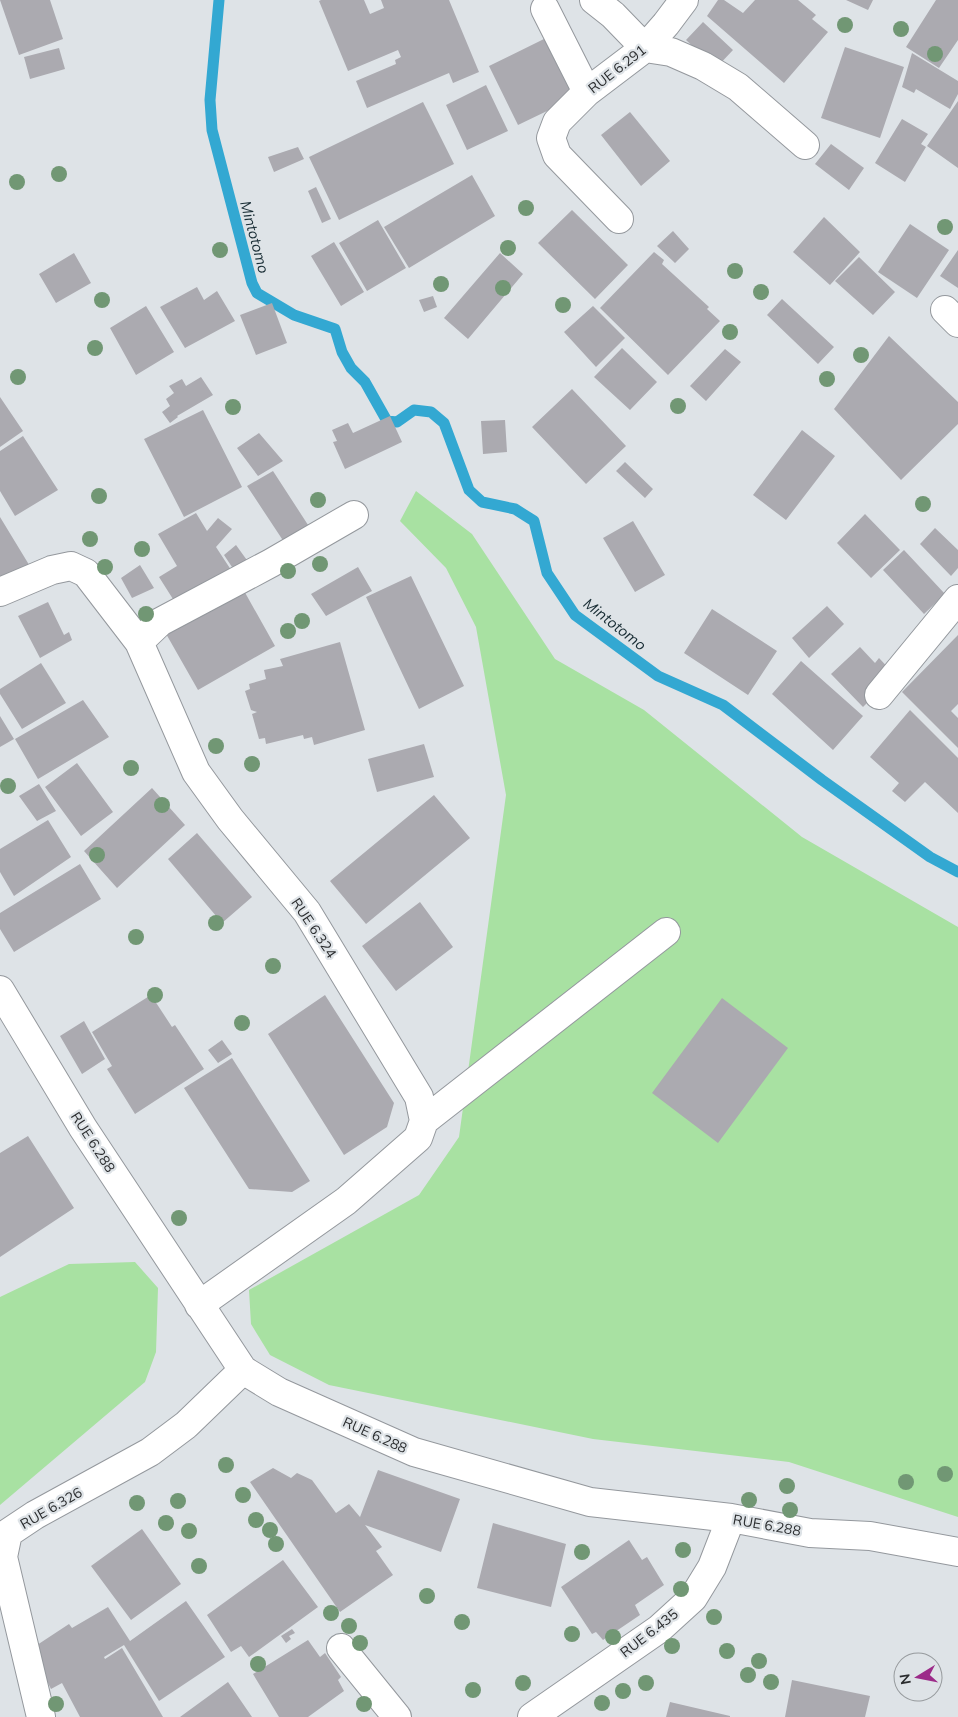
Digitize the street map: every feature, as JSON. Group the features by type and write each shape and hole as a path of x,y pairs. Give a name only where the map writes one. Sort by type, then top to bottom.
{"street":[{"path":"594,0 645,48 671,52 703,66 738,87 805,145"},
{"name":"RUE 6.291","path":"619,219 557,156 551,138 557,122 587,92 645,48 684,0"},
{"path":"545,9 587,92"},
{"path":"139,642 160,622 354,515"},
{"name":"RUE 6.324","path":"0,592 52,570 71,566 86,573 139,642 196,772 230,819 307,912 419,1097 424,1121"},
{"path":"879,694 958,599"},
{"path":"199,1305 346,1201 418,1138 424,1121 666,932"},
{"name":"RUE 6.288","path":"0,990 83,1128 243,1370 279,1392 414,1452 590,1502 731,1518 810,1533 870,1536 958,1552"},
{"name":"RUE 6.326","path":"41,1717 3,1557 4,1528 35,1515 150,1452 186,1425 243,1370"},
{"name":"RUE 6.435","path":"532,1717 659,1629 692,1598 712,1567 731,1518"},
{"path":"341,1648 397,1717"}],"green space":[{"path":"416,491 472,534 555,659 644,710 802,837 958,927 958,1517 789,1462 593,1439 329,1385 270,1355 251,1324 249,1290 419,1195 459,1137 506,795 476,627 446,568 400,521"},
{"path":"135,1262 158,1288 156,1352 145,1382 0,1505 0,1297 69,1264"}],"building":[{"path":"0,0 50,0 63,39 19,55"},
{"path":"364,0 370,14 384,8 381,0 449,0 479,72 453,83 449,73 367,108 356,81 396,64 395,60 401,57 398,50 348,71 319,1"},
{"path":"718,0 724,0 743,13 755,0 798,0 816,15 812,19 828,32 784,83 707,16"},
{"path":"846,0 873,0 868,10"},
{"path":"936,0 958,0 958,40 939,68 906,47"},
{"path":"703,22 733,50 716,68 686,40"},
{"path":"546,38 574,98 518,125 489,66"},
{"path":"845,47 904,67 880,138 821,118"},
{"path":"59,48 65,69 30,79 24,57"},
{"path":"912,53 958,81 958,94 950,109 916,89 914,93 902,87"},
{"path":"486,85 508,131 467,150 446,105"},
{"path":"958,101 958,168 927,146"},
{"path":"423,102 454,164 339,220 309,157"},
{"path":"630,112 670,161 641,186 601,135"},
{"path":"902,119 928,134 921,144 926,147 905,182 875,163"},
{"path":"831,144 864,168 849,190 815,164"},
{"path":"298,147 304,159 274,172 268,157"},
{"path":"472,175 495,216 409,268 384,227"},
{"path":"316,187 331,219 322,223 308,191"},
{"path":"572,210 628,265 595,299 538,243"},
{"path":"824,217 860,252 830,285 793,252"},
{"path":"378,220 406,268 367,291 339,243"},
{"path":"910,224 949,250 917,298 878,272"},
{"path":"673,231 689,249 675,263 657,246"},
{"path":"334,242 364,292 341,306 311,256"},
{"path":"958,250 958,288 940,276"},
{"path":"654,252 664,260 662,264 709,307 707,309 720,321 668,375 600,308"},
{"path":"74,253 91,283 56,303 39,274"},
{"path":"500,253 523,274 468,339 444,318"},
{"path":"859,257 895,292 873,315 835,281"},
{"path":"197,287 204,300 217,291 235,321 185,348 160,307"},
{"path":"433,296 437,307 424,312 419,300"},
{"path":"782,299 834,347 818,364 767,315"},
{"path":"272,303 287,343 256,355 240,315"},
{"path":"146,306 174,352 136,375 110,328"},
{"path":"593,306 625,338 596,367 564,332"},
{"path":"889,336 958,402 958,424 901,480 834,409"},
{"path":"622,348 657,382 630,410 594,377"},
{"path":"725,349 741,362 706,401 690,386"},
{"path":"201,377 213,395 177,416 170,423 162,412 170,406 166,399 174,393 169,386 182,379 186,386"},
{"path":"572,389 626,446 586,484 532,427"},
{"path":"0,397 23,431 0,447"},
{"path":"203,410 242,487 184,517 144,439"},
{"path":"390,416 402,442 345,469 333,442 337,441 332,430 348,423 353,433"},
{"path":"505,420 507,452 483,454 481,421"},
{"path":"802,430 835,456 786,520 753,495"},
{"path":"259,433 283,461 258,476 237,448"},
{"path":"23,436 58,490 15,516 0,491 0,451"},
{"path":"625,462 653,489 645,498 616,471"},
{"path":"273,471 310,528 286,545 247,486"},
{"path":"196,513 207,531 218,518 232,529 216,547 233,573 178,607 159,577 177,566 158,534"},
{"path":"865,514 900,550 871,578 837,543"},
{"path":"0,517 31,568 0,587"},
{"path":"633,521 665,575 635,592 603,538"},
{"path":"935,528 958,550 958,568 951,576 920,544"},
{"path":"236,545 249,563 236,573 224,555"},
{"path":"904,550 945,594 924,614 883,570"},
{"path":"140,565 154,588 132,598 121,578"},
{"path":"358,567 372,591 326,616 311,594"},
{"path":"411,576 464,686 419,709 366,597"},
{"path":"243,589 275,646 198,690 165,632"},
{"path":"48,602 64,635 69,632 72,640 40,658 18,616"},
{"path":"827,606 844,624 809,658 792,638"},
{"path":"712,609 777,651 748,695 684,653"},
{"path":"958,635 958,704 951,711 958,718 958,748 902,692"},
{"path":"340,642 365,730 314,745 312,737 304,739 303,735 266,744 265,738 259,739 252,714 257,712 251,710 245,691 250,689 249,684 266,679 264,670 283,666 280,659"},
{"path":"860,647 875,663 879,658 894,674 863,707 831,674"},
{"path":"801,661 863,716 833,750 772,694"},
{"path":"41,663 66,703 22,729 0,694 0,689"},
{"path":"83,700 109,737 38,779 15,739"},
{"path":"910,710 958,758 958,813 925,782 905,802 892,791 899,783 870,757"},
{"path":"0,716 14,739 0,747"},
{"path":"424,744 434,777 377,792 368,759"},
{"path":"77,763 113,812 81,836 45,787"},
{"path":"39,784 56,811 37,821 19,796"},
{"path":"152,788 185,825 117,888 84,851"},
{"path":"434,795 470,838 366,924 330,881"},
{"path":"48,820 71,857 14,896 0,872 0,849"},
{"path":"197,833 252,897 222,923 168,859"},
{"path":"80,864 101,899 14,952 0,929 0,913"},
{"path":"420,902 453,947 396,991 362,946"},
{"path":"151,995 172,1027 175,1025 204,1069 135,1114 107,1069 112,1066 92,1032"},
{"path":"325,995 394,1103 387,1127 344,1155 268,1034"},
{"path":"722,998 788,1048 718,1143 652,1093"},
{"path":"84,1021 105,1059 82,1074 60,1036"},
{"path":"222,1040 232,1054 218,1063 208,1050"},
{"path":"232,1058 310,1181 292,1192 249,1189 184,1088"},
{"path":"28,1136 74,1208 0,1257 0,1153"},
{"path":"273,1468 291,1478 297,1473 312,1480 336,1513 349,1504 360,1517 378,1470 460,1499 441,1552 365,1525 382,1547 376,1551 393,1575 340,1612 250,1482"},
{"path":"493,1523 566,1544 551,1607 477,1588"},
{"path":"142,1529 181,1584 131,1620 91,1566"},
{"path":"629,1540 642,1560 647,1557 664,1585 635,1605 640,1615 603,1640 596,1632 592,1634 561,1587"},
{"path":"283,1560 318,1607 249,1657 241,1646 231,1652 207,1615"},
{"path":"186,1601 225,1657 159,1701 124,1645 104,1657 105,1659 122,1648 163,1717 80,1717 62,1683 51,1689 31,1649 69,1624 72,1628 108,1607 130,1641"},
{"path":"292,1629 295,1633 289,1636 291,1639 286,1643 281,1636"},
{"path":"308,1640 320,1657 325,1653 341,1677 338,1680 344,1691 308,1717 279,1717 253,1674"},
{"path":"792,1680 870,1696 865,1717 785,1717"},
{"path":"228,1682 252,1717 180,1717"},
{"path":"670,1702 730,1716 730,1717 666,1717"}],"waterway":[{"name":"Mintotomo","path":"219,0 210,100 212,130 252,283 257,293 294,315 335,329 342,352 351,368 365,382 387,421 397,422 414,410 431,412 444,423 469,490 482,502 515,509 534,521 547,573 575,615 658,676 723,705 822,780 930,857 958,872"}]}
